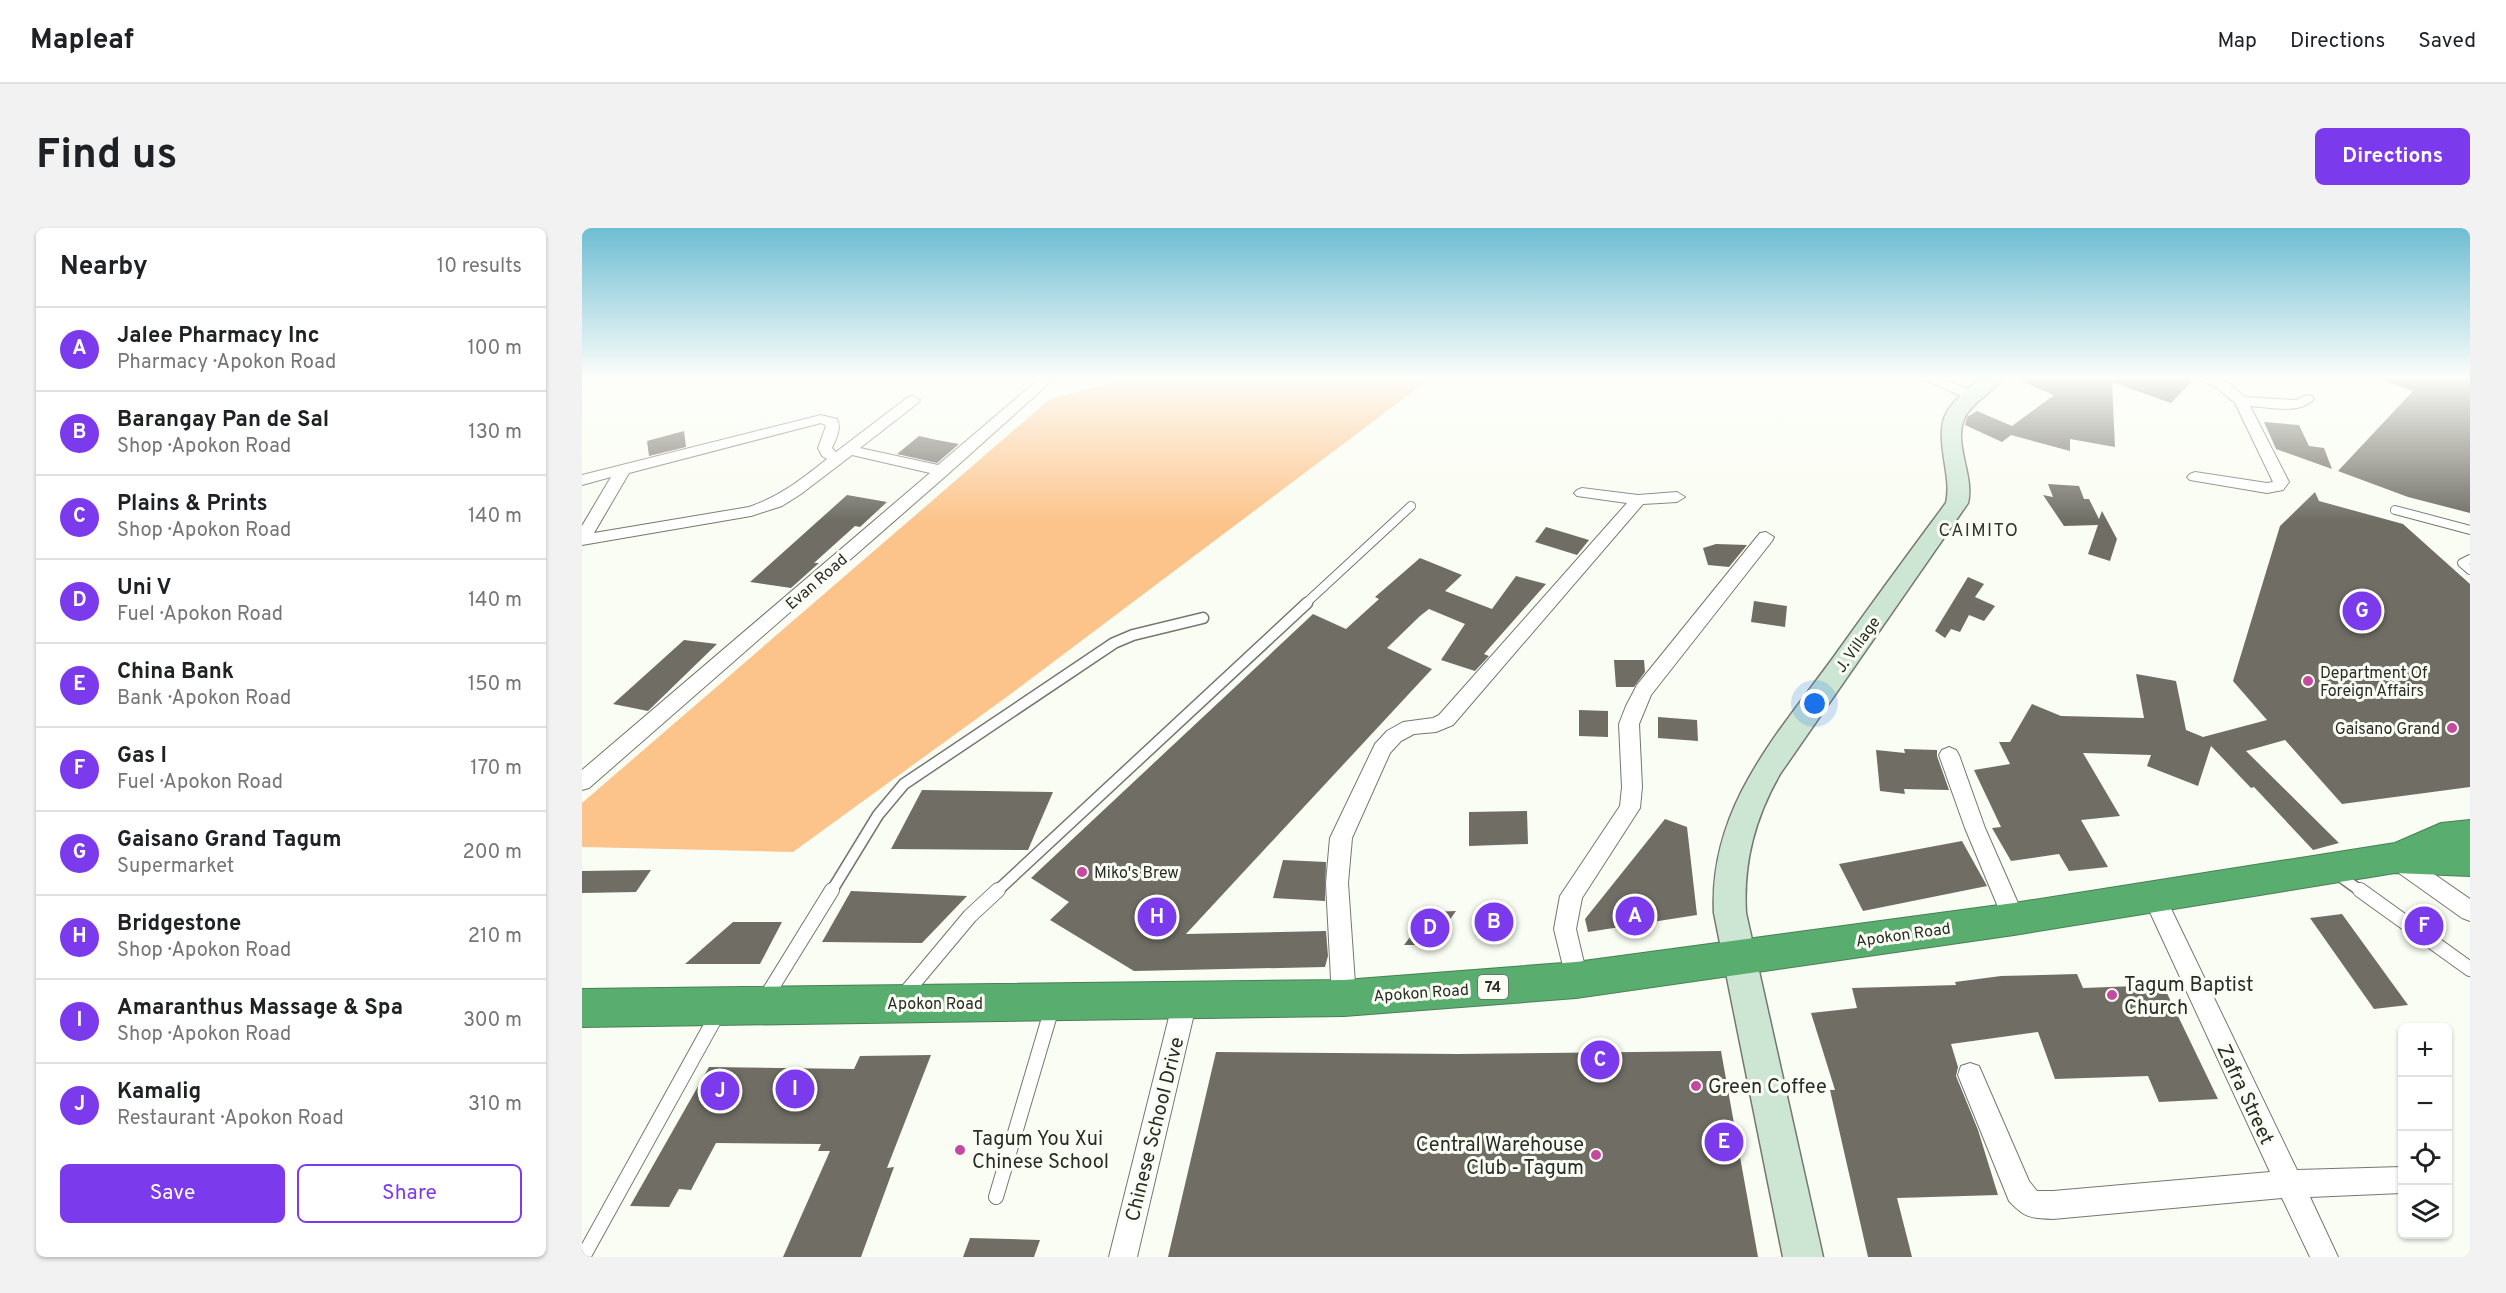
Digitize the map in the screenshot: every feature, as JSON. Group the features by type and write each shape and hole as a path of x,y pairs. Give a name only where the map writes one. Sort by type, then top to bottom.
{"highway":[{"name":"Apokon Road","path":"2395,858 2441,838 2470,834"},
{"name":"Apokon Road","path":"582,1008 1344,998 1576,980 2014,919 2395,858 2470,861"}],"street":[{"path":"582,480 794,426"},
{"path":"833,426 825,448 827,453 943,471"},
{"path":"582,540 764,508 788,498 879,426"},
{"name":"Evan Road","path":"582,782 994,426"},
{"name":"J. Village","path":"1803,1257 1739,957 1728,891 1729,867 1741,821 1770,766 1957,503 1960,486 1952,426"},
{"path":"2195,477 2267,488 2275,488 2281,484 2253,426"},
{"path":"582,540 623,470"},
{"path":"1582,493 1638,500 1677,497"},
{"path":"1344,998 1337,883 1341,838 1382,749 1394,736 1410,728 1436,725 1446,720 1638,500"},
{"path":"1576,980 1565,929 1571,896 1630,808 1633,791 1629,724 1634,707 1644,690 1766,537"},
{"path":"1949,755 1974,828 2014,919"},
{"path":"2395,858 2470,911"},
{"name":"Zafra Street","path":"2154,897 2324,1257"},
{"name":"Chinese School Drive","path":"1123,1257 1185,1001"},
{"path":"1970,1075 2019,1191 2031,1203 2053,1206 2289,1184 2398,1180"}],"lane":[{"path":"897,1003 970,916 1412,506"},
{"path":"2395,510 2470,530"},
{"path":"2470,559 2462,563 2470,570"},
{"path":"761,1005 878,814 904,784 1114,643 1133,635 1203,618"},
{"path":"2330,868 2470,969"},
{"path":"996,1197 1054,1002"},
{"path":"583,1257 722,1005"}],"shaded area":[{"path":"1019,426 1367,426 1008,696 793,852 582,847 582,803"}],"building":[{"path":"1967,426 2114,426 2115,447 2070,439 2070,451 2011,435 2002,442"},
{"path":"2266,426 2299,426 2309,446 2324,448 2332,469 2276,449"},
{"path":"2380,426 2470,426 2470,513 2408,497 2338,471"},
{"path":"684,431 686,447 649,456 647,441"},
{"path":"919,436 959,444 937,463 897,454"},
{"path":"2048,484 2079,486 2084,499 2089,499 2099,519 2102,511 2117,539 2110,561 2088,554 2098,525 2064,526 2043,495 2053,497"},
{"path":"2315,492 2319,501 2403,524 2470,584 2470,787 2342,804 2285,740 2246,751 2339,843 2313,850 2254,787 2251,788 2211,746 2198,786 2147,766 2151,755 2083,753 2120,816 2081,820 2108,867 2069,871 2059,854 2011,861 1992,828 2001,827 1974,770 2010,764 1999,742 2010,742 2032,704 2061,716 2144,718 2136,674 2176,681 2186,730 2203,737 2267,720 2233,681 2280,526"},
{"path":"847,495 887,502 860,527 855,526 814,563 819,563 791,588 750,582"},
{"path":"1546,527 1589,540 1577,555 1535,542"},
{"path":"1716,544 1747,545 1729,567 1708,565 1703,548"},
{"path":"1420,558 1462,575 1445,591 1492,609 1516,576 1546,584 1484,654 1489,656 1475,671 1441,660 1465,624 1429,609 1387,648 1432,669 1186,934 1326,931 1328,956 1325,967 1134,971 1050,920 1069,902 1031,878 1313,614 1346,629 1379,599 1375,597"},
{"path":"1968,577 1984,584 1975,597 1995,606 1984,621 1969,615 1960,632 1951,629 1945,638 1935,631"},
{"path":"1754,601 1787,606 1785,627 1751,622"},
{"path":"684,640 717,644 648,711 613,704"},
{"path":"1614,660 1644,660 1645,672 1634,687 1616,687"},
{"path":"1579,710 1608,711 1608,737 1579,736"},
{"path":"1658,717 1697,720 1698,741 1658,738"},
{"path":"1904,749 1937,750 1949,790 1904,789 1905,794 1880,791 1876,750 1905,753"},
{"path":"922,790 1053,792 1028,850 891,849"},
{"path":"1527,811 1528,844 1469,846 1469,812"},
{"path":"1665,819 1687,827 1697,915 1588,932 1585,919"},
{"path":"1962,841 1987,886 1863,911 1839,864"},
{"path":"1283,860 1326,862 1325,901 1273,898"},
{"path":"651,870 636,892 582,893 582,871"},
{"path":"851,891 967,896 922,943 822,942"},
{"path":"1456,911 1432,945 1404,945 1429,912"},
{"path":"2342,914 2408,1005 2374,1009 2310,918"},
{"path":"733,922 782,922 760,964 685,964"},
{"path":"2077,974 2083,988 2163,985 2218,1099 2159,1102 2148,1076 2055,1079 2038,1032 1951,1044 1958,1067 1956,1076 1978,1130 1998,1195 1897,1198 1912,1257 1868,1257 1830,1090 1835,1090 1811,1013 1857,1008 1852,988 1956,985 1955,982 2001,976"},
{"path":"1721,1051 1758,1257 1168,1257 1216,1052 1458,1054"},
{"path":"931,1055 887,1168 894,1167 861,1257 783,1257 830,1151 818,1151 821,1144 716,1143 691,1190 679,1189 669,1207 630,1206 709,1067 854,1069 860,1056"},
{"path":"970,1238 1040,1240 1034,1257 963,1257"}],"place":[{"name":"Gaisano Grand Tagum","path":"2362,611"},
{"name":"Department Of Foreign Affairs","path":"2308,681"},
{"name":"Gaisano Grand","path":"2452,728"},
{"name":"Miko's Brew","path":"1082,872"},
{"name":"Jalee Pharmacy Inc","path":"1635,916"},
{"name":"Bridgestone","path":"1157,917"},
{"name":"Barangay Pan de Sal","path":"1494,922"},
{"name":"Gas I","path":"2424,926"},
{"name":"Uni V","path":"1430,928"},
{"name":"Tagum Baptist Church","path":"2112,995"},
{"name":"Plains & Prints","path":"1600,1060"},
{"name":"Green Coffee","path":"1696,1086"},
{"name":"Amaranthus Massage & Spa","path":"795,1089"},
{"name":"Kamalig","path":"720,1091"},
{"name":"China Bank","path":"1724,1142"},
{"name":"Tagum You Xui Chinese School","path":"960,1150"},
{"name":"Central Warehouse Club - Tagum","path":"1596,1155"}],"district":[{"name":"CAIMITO","path":"1979,530"}]}
